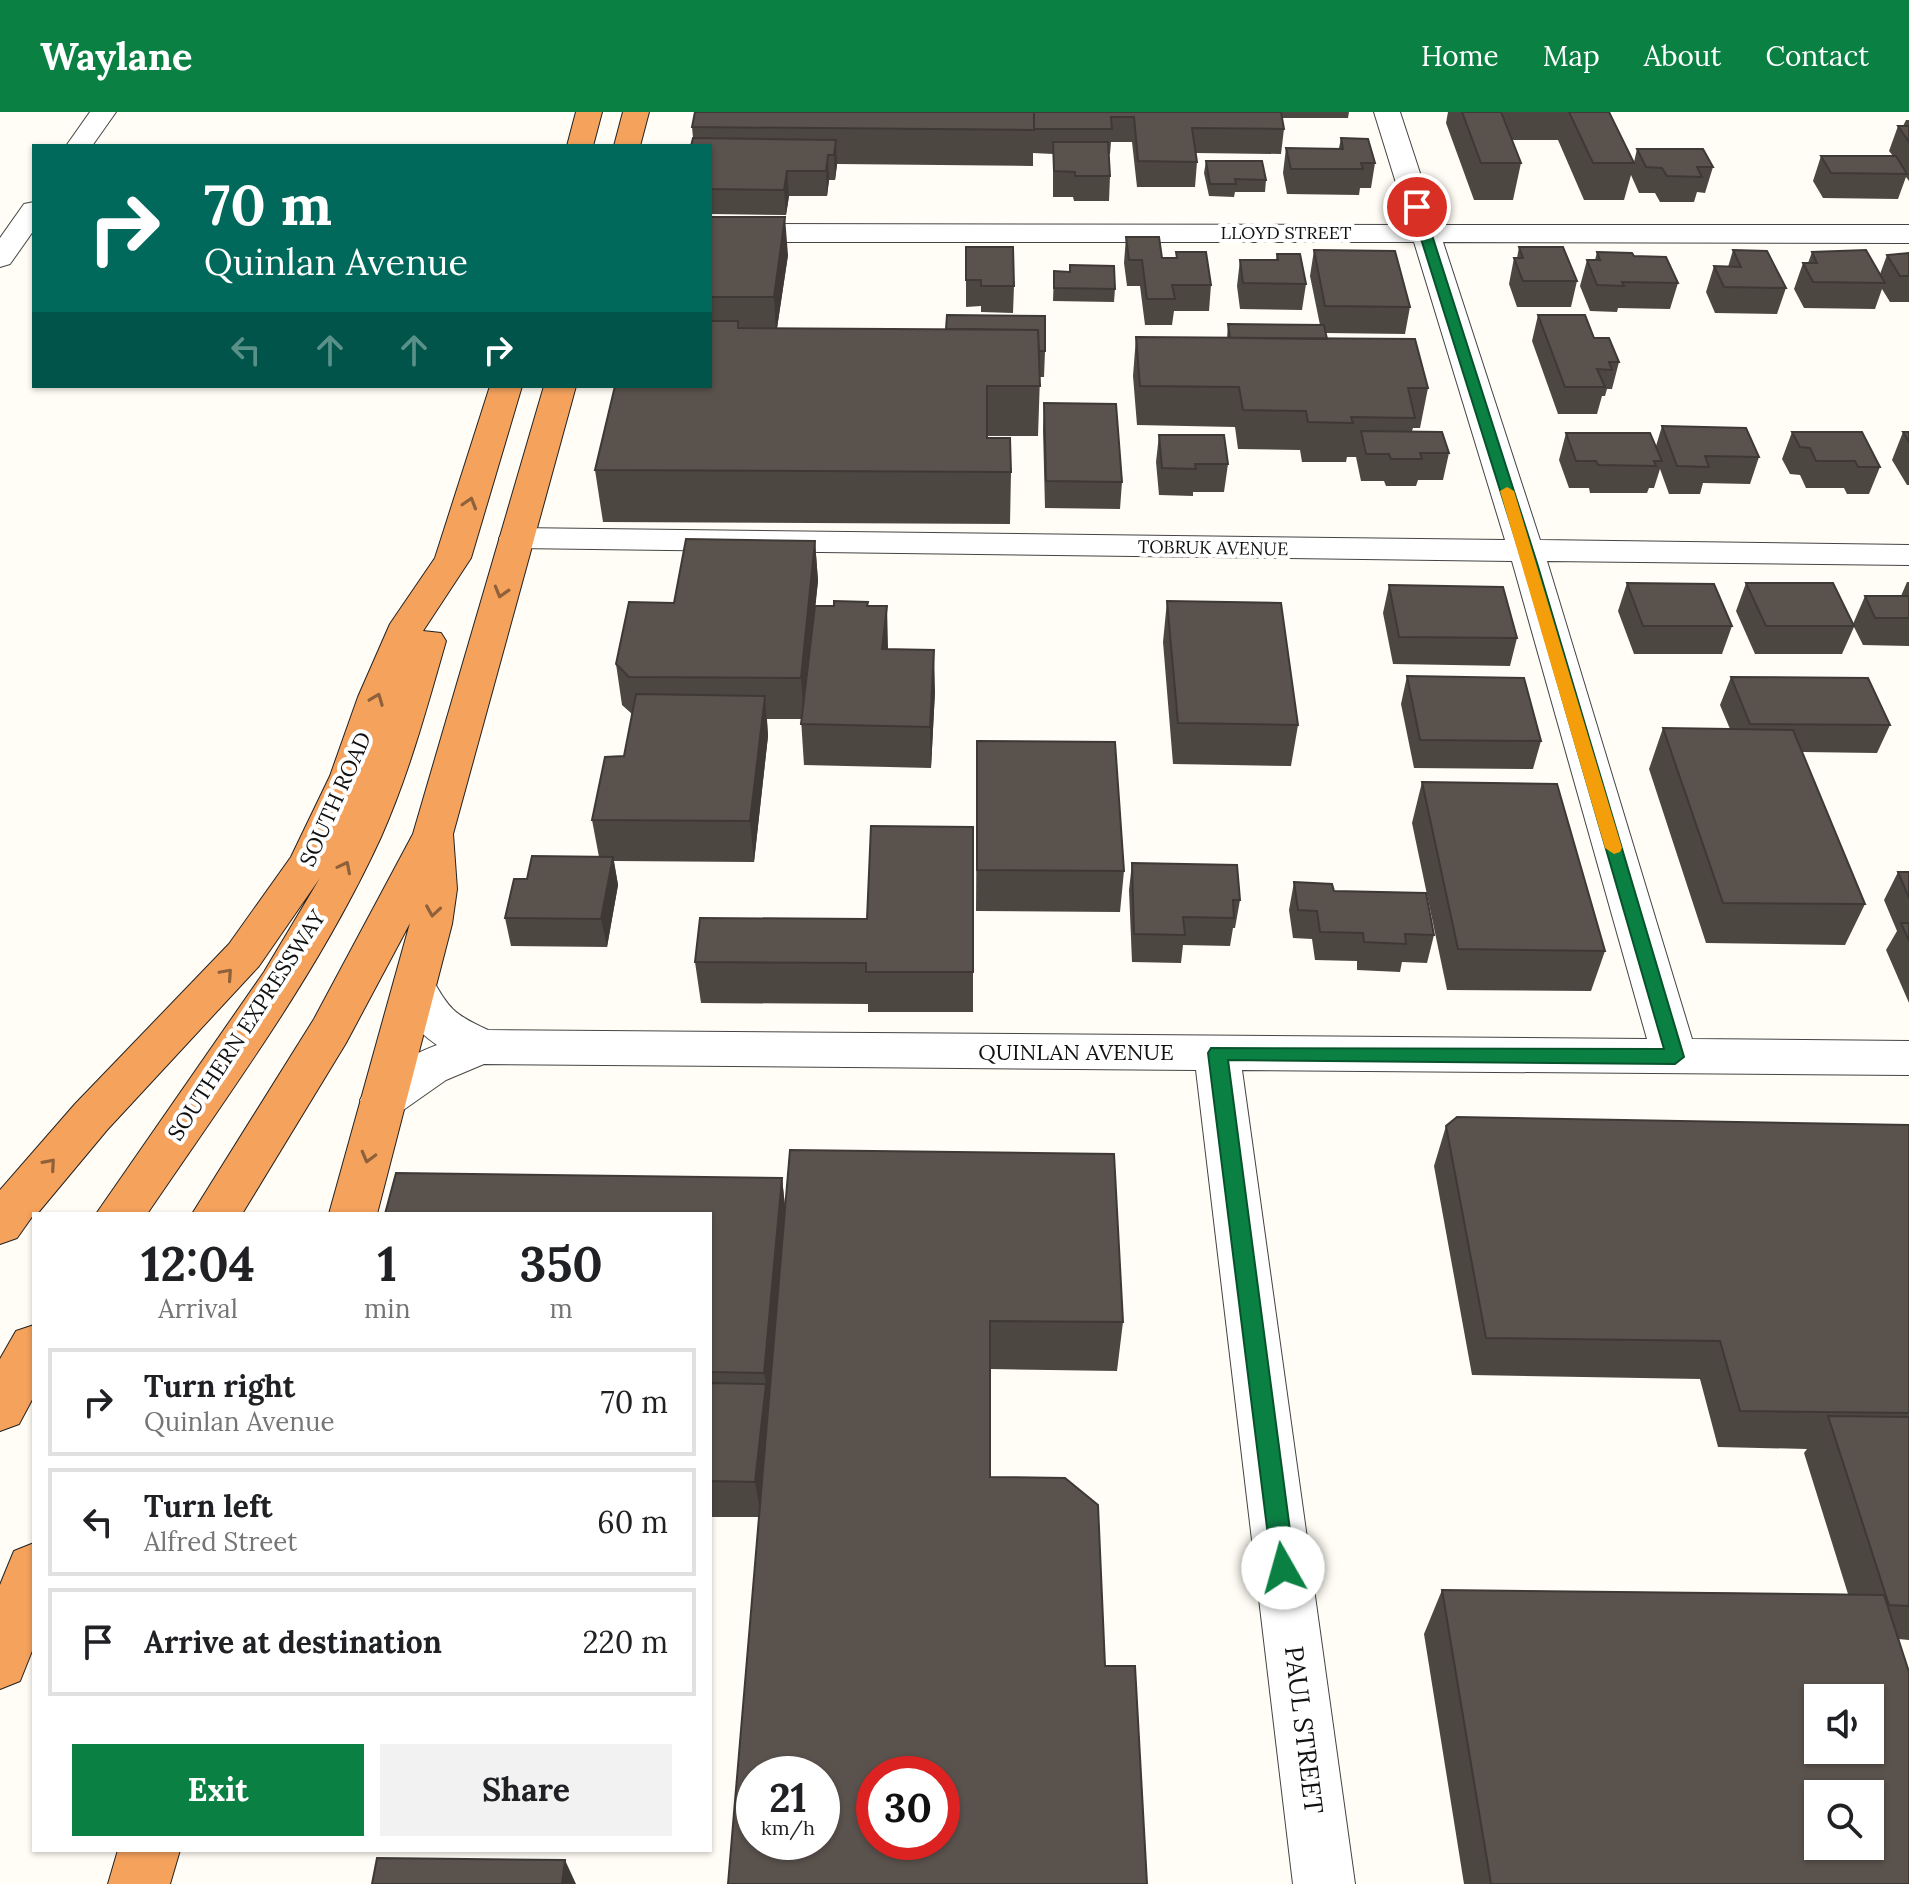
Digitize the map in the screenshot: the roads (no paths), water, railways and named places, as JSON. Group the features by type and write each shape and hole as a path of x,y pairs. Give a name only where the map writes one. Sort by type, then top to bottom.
{"highway":[{"path":"581,144 589,112"},
{"path":"628,144 636,112"},
{"name":"SOUTH ROAD","path":"0,1224 91,1117 244,955 309,862 350,776 377,697 408,624 453,558 505,388"},
{"path":"217,1212 330,1031 433,834 559,388"},
{"name":"SOUTHERN EXPRESSWAY","path":"121,1212 263,1008 310,933 343,871 376,801 392,758 453,558"},
{"path":"354,1212 431,924 436,889 433,834"},
{"path":"0,1408 32,1351"},
{"path":"0,1661 32,1574"},
{"path":"139,1884 148,1852"}],"street":[{"path":"80,144 103,112"},
{"path":"1387,112 1527,553 1675,1057"},
{"path":"0,258 32,213"},
{"name":"LLOYD STREET","path":"712,233 1909,234"},
{"name":"TOBRUK AVENUE","path":"516,538 1527,553 1909,555"},
{"name":"QUINLAN AVENUE","path":"415,986 424,1009 443,1026 484,1047"},
{"name":"QUINLAN AVENUE","path":"383,1100 419,1072 484,1047 1909,1058"},
{"name":"PAUL STREET","path":"1217,1053 1324,1884"}]}
